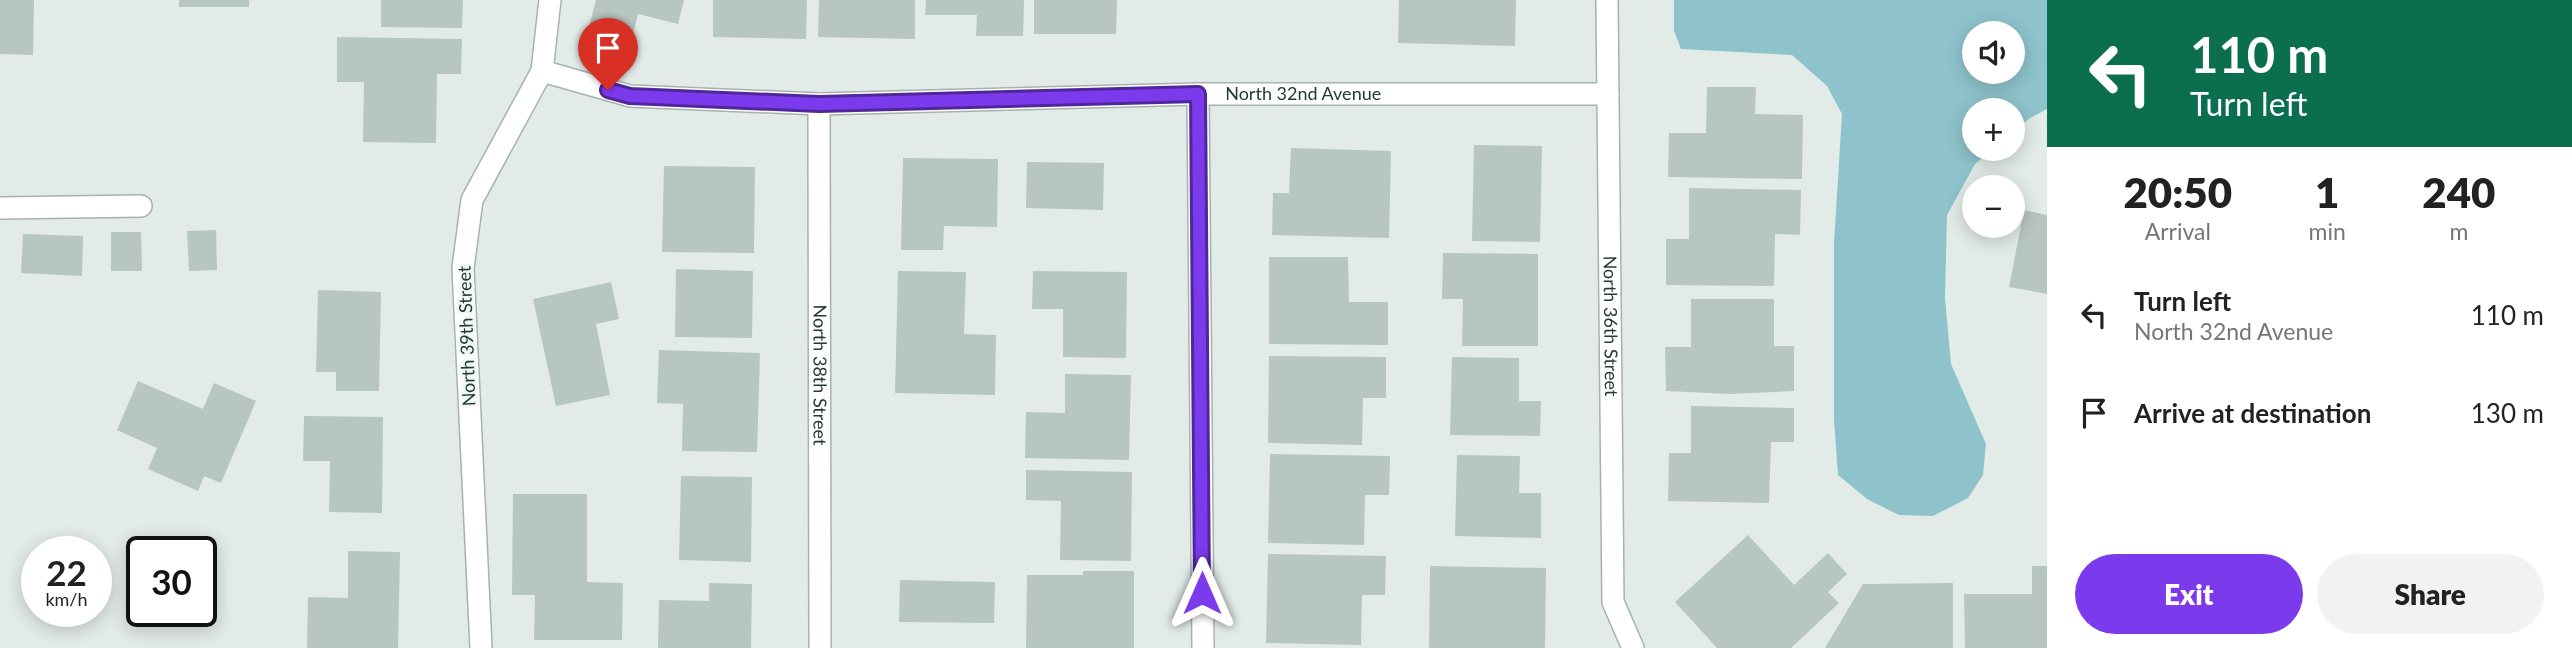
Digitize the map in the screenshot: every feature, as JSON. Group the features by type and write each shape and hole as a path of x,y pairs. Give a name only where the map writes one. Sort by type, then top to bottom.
{"street":[{"name":"North 39th Street","path":"481,648 463,268 472,200 542,71 550,0"},
{"name":"North 36th Street","path":"1606,0 1613,602 1633,648"},
{"name":"North 32nd Avenue","path":"542,71 630,96 819,104 1198,94 1608,94"},
{"path":"1198,94 1203,648"},
{"name":"North 38th Street","path":"819,104 820,648"},
{"path":"0,208 141,206"}],"water":[{"path":"1674,0 2047,0 2047,109 2025,122 2025,98 1962,98 1962,161 1979,161 1969,175 1962,175 1962,188 1947,215 1945,298 1951,364 1986,444 1983,475 1968,498 1933,516 1899,515 1867,499 1838,475 1834,420 1834,243 1842,114 1827,86 1792,55 1681,49 1674,31"}],"building":[{"path":"0,0 34,0 33,55 0,54"},
{"path":"179,0 249,0 249,7 179,7"},
{"path":"381,0 463,0 462,28 381,27"},
{"path":"596,0 684,0 678,24 638,14 632,38 589,27"},
{"path":"713,0 807,0 806,39 713,37"},
{"path":"819,0 915,0 915,39 818,37"},
{"path":"926,0 1024,0 1023,36 976,36 977,15 925,15"},
{"path":"1034,0 1117,0 1116,34 1034,34"},
{"path":"1399,0 1516,0 1515,46 1398,43"},
{"path":"337,37 462,39 461,74 437,74 436,143 363,142 364,82 337,82"},
{"path":"1707,87 1756,87 1755,114 1803,115 1802,179 1668,177 1669,133 1706,133"},
{"path":"1474,145 1542,146 1540,242 1472,241"},
{"path":"1291,148 1391,151 1389,238 1272,235 1273,193 1289,193"},
{"path":"903,158 998,159 997,227 944,226 943,250 901,250"},
{"path":"1027,162 1104,163 1103,210 1026,208"},
{"path":"664,166 755,167 754,253 662,252"},
{"path":"1689,188 1801,190 1800,235 1775,234 1774,286 1666,285 1666,239 1689,239"},
{"path":"2025,210 2047,215 2047,294 2009,287 2019,238 2025,238"},
{"path":"216,230 217,270 189,271 187,231"},
{"path":"111,232 141,232 142,271 111,271"},
{"path":"23,234 83,236 82,276 21,273"},
{"path":"1443,253 1538,254 1538,346 1462,346 1463,299 1442,299"},
{"path":"1269,257 1348,257 1349,302 1388,302 1388,345 1269,344"},
{"path":"676,269 753,271 752,338 675,337"},
{"path":"898,271 966,272 964,334 996,335 995,395 895,393"},
{"path":"1033,271 1127,272 1126,358 1063,357 1063,309 1032,309"},
{"path":"611,282 619,319 596,324 610,395 556,406 533,299"},
{"path":"318,290 381,292 379,391 336,391 336,372 316,372"},
{"path":"1691,299 1774,299 1774,346 1794,346 1794,391 1730,394 1666,391 1665,347 1691,347"},
{"path":"659,350 760,353 757,452 682,451 683,404 657,403"},
{"path":"1269,356 1386,357 1386,398 1363,398 1362,445 1268,443"},
{"path":"1452,357 1519,358 1519,401 1541,401 1540,436 1450,435"},
{"path":"1065,374 1131,375 1129,460 1025,458 1026,412 1065,413"},
{"path":"138,381 203,409 214,383 256,401 221,483 204,476 198,491 148,469 157,448 117,430"},
{"path":"1691,406 1794,408 1794,442 1771,442 1769,503 1668,501 1669,453 1691,453"},
{"path":"304,416 383,417 382,513 329,512 330,461 303,461"},
{"path":"1270,454 1390,456 1389,495 1365,495 1364,545 1268,543"},
{"path":"1457,455 1520,456 1519,493 1541,493 1541,538 1455,536"},
{"path":"1026,470 1132,472 1131,561 1060,560 1061,501 1026,500"},
{"path":"681,476 752,477 751,562 679,560"},
{"path":"513,494 587,494 587,582 623,583 622,640 534,640 535,595 512,595"},
{"path":"1748,535 1794,585 1828,553 1847,574 1828,592 1839,603 1791,648 1717,648 1675,602"},
{"path":"348,551 400,552 398,648 307,648 308,597 348,598"},
{"path":"1268,554 1386,556 1385,595 1362,595 1361,645 1266,643"},
{"path":"1430,566 1546,568 1545,648 1429,648"},
{"path":"2032,566 2047,566 2047,648 1965,648 1964,594 2032,594"},
{"path":"1083,571 1134,571 1134,648 1026,648 1027,575 1083,575"},
{"path":"900,580 995,582 994,623 899,622"},
{"path":"709,583 752,584 751,648 658,648 659,600 709,601"},
{"path":"1953,583 1953,648 1825,648 1863,584"}],"route":[{"path":"608,90 630,96 819,104 1198,94 1202,593"}]}
